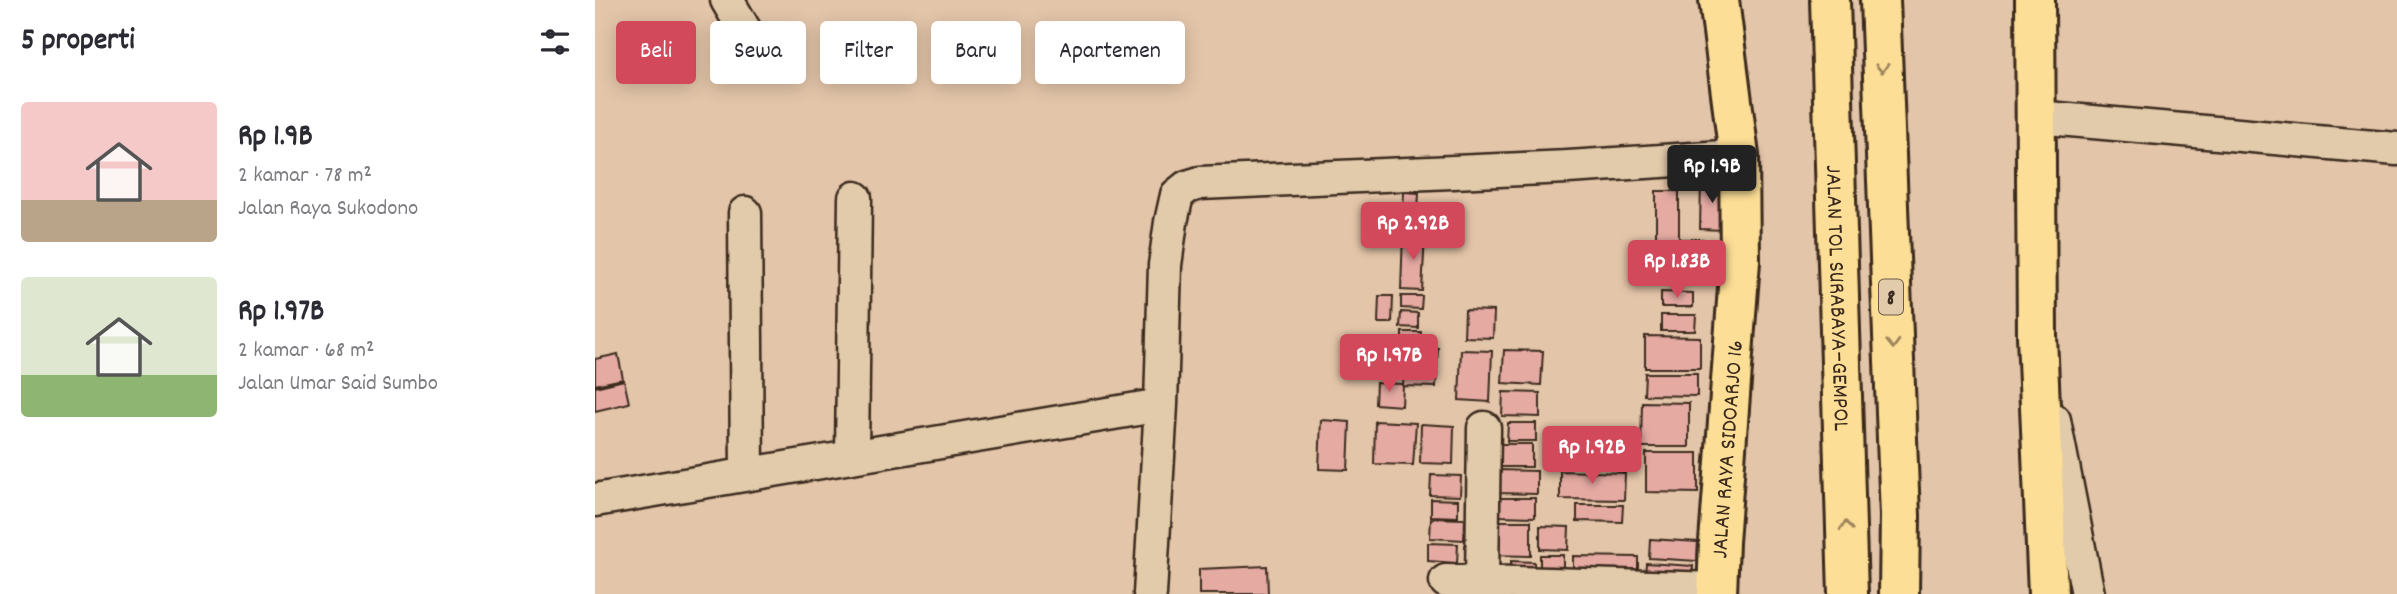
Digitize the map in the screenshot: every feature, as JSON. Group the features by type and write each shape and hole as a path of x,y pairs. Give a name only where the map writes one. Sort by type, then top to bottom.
{"main road":[{"name":"JALAN RAYA SIDOARJO 16","path":"1718,592 1719,542 1740,261 1739,156 1719,0"},
{"name":"JALAN TOL SURABAYA–GEMPOL","path":"1830,0 1848,594"},
{"name":"8","path":"1880,0 1900,516 1899,594"},
{"path":"2035,0 2037,336 2048,594"}],"street":[{"path":"727,0 739,21"},
{"path":"2036,117 2397,149"},
{"path":"1150,594 1161,405 1165,265 1177,195 1187,187 1201,183 1568,167 1739,156"},
{"path":"852,457 855,198"},
{"path":"745,213 747,474"},
{"path":"2037,336 2088,594"},
{"path":"595,500 1161,405"},
{"path":"1482,582 1484,428"},
{"path":"1445,581 1718,592"}],"building":[{"path":"1701,180 1723,180 1723,230 1700,229"},
{"path":"1656,191 1679,191 1679,239 1703,239 1703,260 1656,260"},
{"path":"1404,192 1419,193 1417,228 1402,227"},
{"path":"1403,234 1425,235 1422,291 1401,290"},
{"path":"1647,263 1692,263 1692,285 1647,285"},
{"path":"1661,292 1693,293 1693,307 1661,307"},
{"path":"1379,296 1393,296 1392,323 1378,323"},
{"path":"1401,296 1422,296 1421,309 1401,308"},
{"path":"1465,310 1494,311 1493,338 1464,337"},
{"path":"1401,312 1418,313 1418,328 1400,327"},
{"path":"1661,315 1696,315 1695,331 1661,331"},
{"path":"1402,332 1421,332 1420,343 1402,343"},
{"path":"1645,336 1700,337 1700,368 1645,368"},
{"path":"1398,346 1438,348 1437,364 1398,362"},
{"path":"1461,350 1492,351 1490,402 1459,400"},
{"path":"1504,350 1543,351 1541,385 1502,383"},
{"path":"618,354 623,379 595,385 595,359"},
{"path":"1404,368 1437,369 1436,387 1403,386"},
{"path":"1645,373 1697,373 1697,396 1644,395"},
{"path":"624,380 629,403 595,411 595,387"},
{"path":"1376,383 1403,384 1402,406 1375,404"},
{"path":"1503,392 1540,393 1540,417 1502,416"},
{"path":"1642,402 1689,403 1689,447 1641,447"},
{"path":"1321,420 1350,422 1348,470 1319,469"},
{"path":"1375,421 1416,423 1413,465 1374,464"},
{"path":"1508,423 1536,423 1536,441 1507,441"},
{"path":"1421,424 1454,426 1453,464 1420,463"},
{"path":"1501,444 1532,444 1532,467 1501,467"},
{"path":"1646,453 1698,453 1698,493 1646,492"},
{"path":"1499,470 1537,471 1537,494 1499,493"},
{"path":"1560,471 1625,473 1624,500 1560,499"},
{"path":"1431,475 1461,476 1460,496 1430,495"},
{"path":"1500,498 1535,498 1535,517 1500,516"},
{"path":"1431,499 1458,500 1458,517 1431,516"},
{"path":"1577,505 1623,505 1622,522 1577,521"},
{"path":"1431,518 1465,519 1464,540 1430,538"},
{"path":"1488,521 1531,521 1531,556 1487,555"},
{"path":"1540,526 1569,527 1568,550 1540,549"},
{"path":"1650,539 1698,542 1697,561 1649,558"},
{"path":"1428,543 1458,544 1457,563 1428,561"},
{"path":"1540,555 1563,555 1563,580 1540,580"},
{"path":"1573,556 1638,557 1638,582 1573,581"},
{"path":"1511,561 1534,562 1534,580 1511,580"},
{"path":"1646,563 1693,566 1692,582 1645,579"},
{"path":"1267,566 1268,594 1199,594 1199,569"}]}
